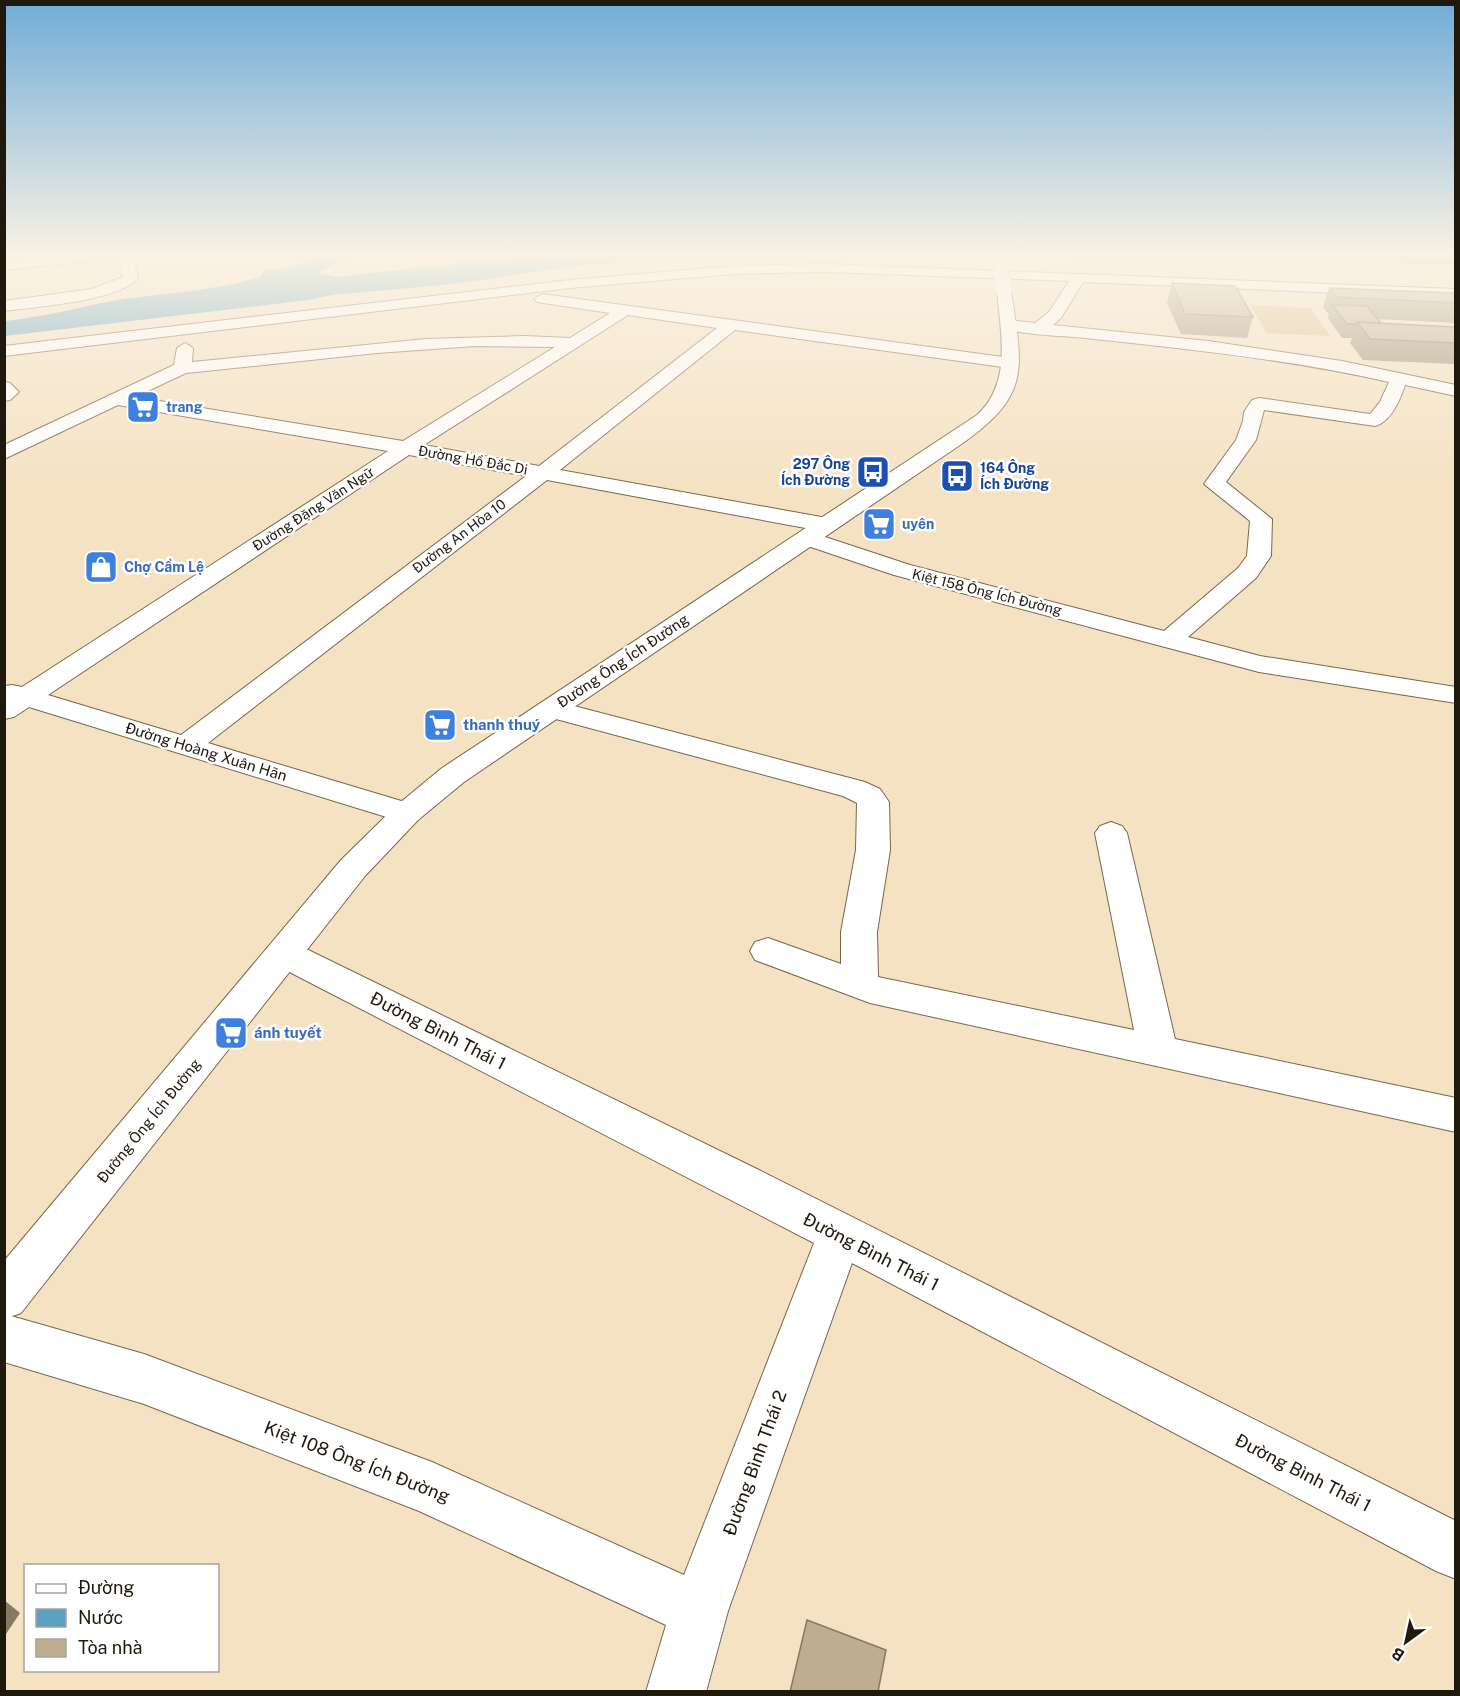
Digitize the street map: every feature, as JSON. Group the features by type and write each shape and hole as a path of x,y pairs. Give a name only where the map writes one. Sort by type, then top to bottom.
{"street":[{"path":"4,351 168,332"},
{"path":"182,368 187,332"},
{"name":"Đường Đặng Văn Ngữ","path":"12,700 590,332"},
{"name":"Đường An Hòa 10","path":"186,745 543,473 722,332"},
{"path":"783,332 1010,363"},
{"name":"Đường Ông Ích Đường","path":"4,1297 353,868 407,813 453,775 974,426 998,404 1009,378 1008,332"},
{"path":"1069,332 1208,346 1342,366 1398,378 1454,396"},
{"path":"4,453 182,368 465,341 527,340 572,343"},
{"path":"1170,639 1246,573 1259,556 1261,519 1215,484 1224,468 1242,447 1254,420 1253,412 1262,400 1250,376 1271,356"},
{"path":"1259,404 1375,420 1389,403 1398,378"},
{"path":"4,387 10,392 4,396"},
{"name":"Đường Hồ Đắc Di","path":"119,400 543,473 817,531"},
{"name":"Kiệt 158 Ông Ích Đường","path":"817,531 930,578 1259,664 1455,695"},
{"name":"Đường Hoàng Xuân Hãn","path":"12,700 186,745 407,813"},
{"path":"551,709 862,792 873,802 873,850 859,932 859,984"},
{"path":"1110,833 1158,1049"},
{"path":"768,951 870,989 1158,1049 1455,1115"},
{"name":"Đường Bình Thái 1","path":"285,954 743,1185 1455,1551"},
{"name":"Đường Bình Thái 2","path":"676,1692 699,1611 839,1236"},
{"name":"Kiệt 108 Ông Ích Đường","path":"4,1338 144,1379 432,1490 699,1611"}],"shaded area":[{"path":"1327,332 1330,336 1267,333"}],"water":[{"path":"5,332 37,332 5,336"}],"building":[{"path":"1365,332 1455,332 1455,343 1370,339"},
{"path":"807,1620 886,1650 878,1692 790,1692"}],"place":[{"name":"trang","path":"143,407"},
{"name":"297 Ông Ích Đường","path":"873,472"},
{"name":"164 Ông Ích Đường","path":"957,476"},
{"name":"uyên","path":"879,524"},
{"name":"Chợ Cẩm Lệ","path":"101,567"},
{"name":"thanh thuý","path":"440,725"},
{"name":"ánh tuyết","path":"231,1033"}]}
